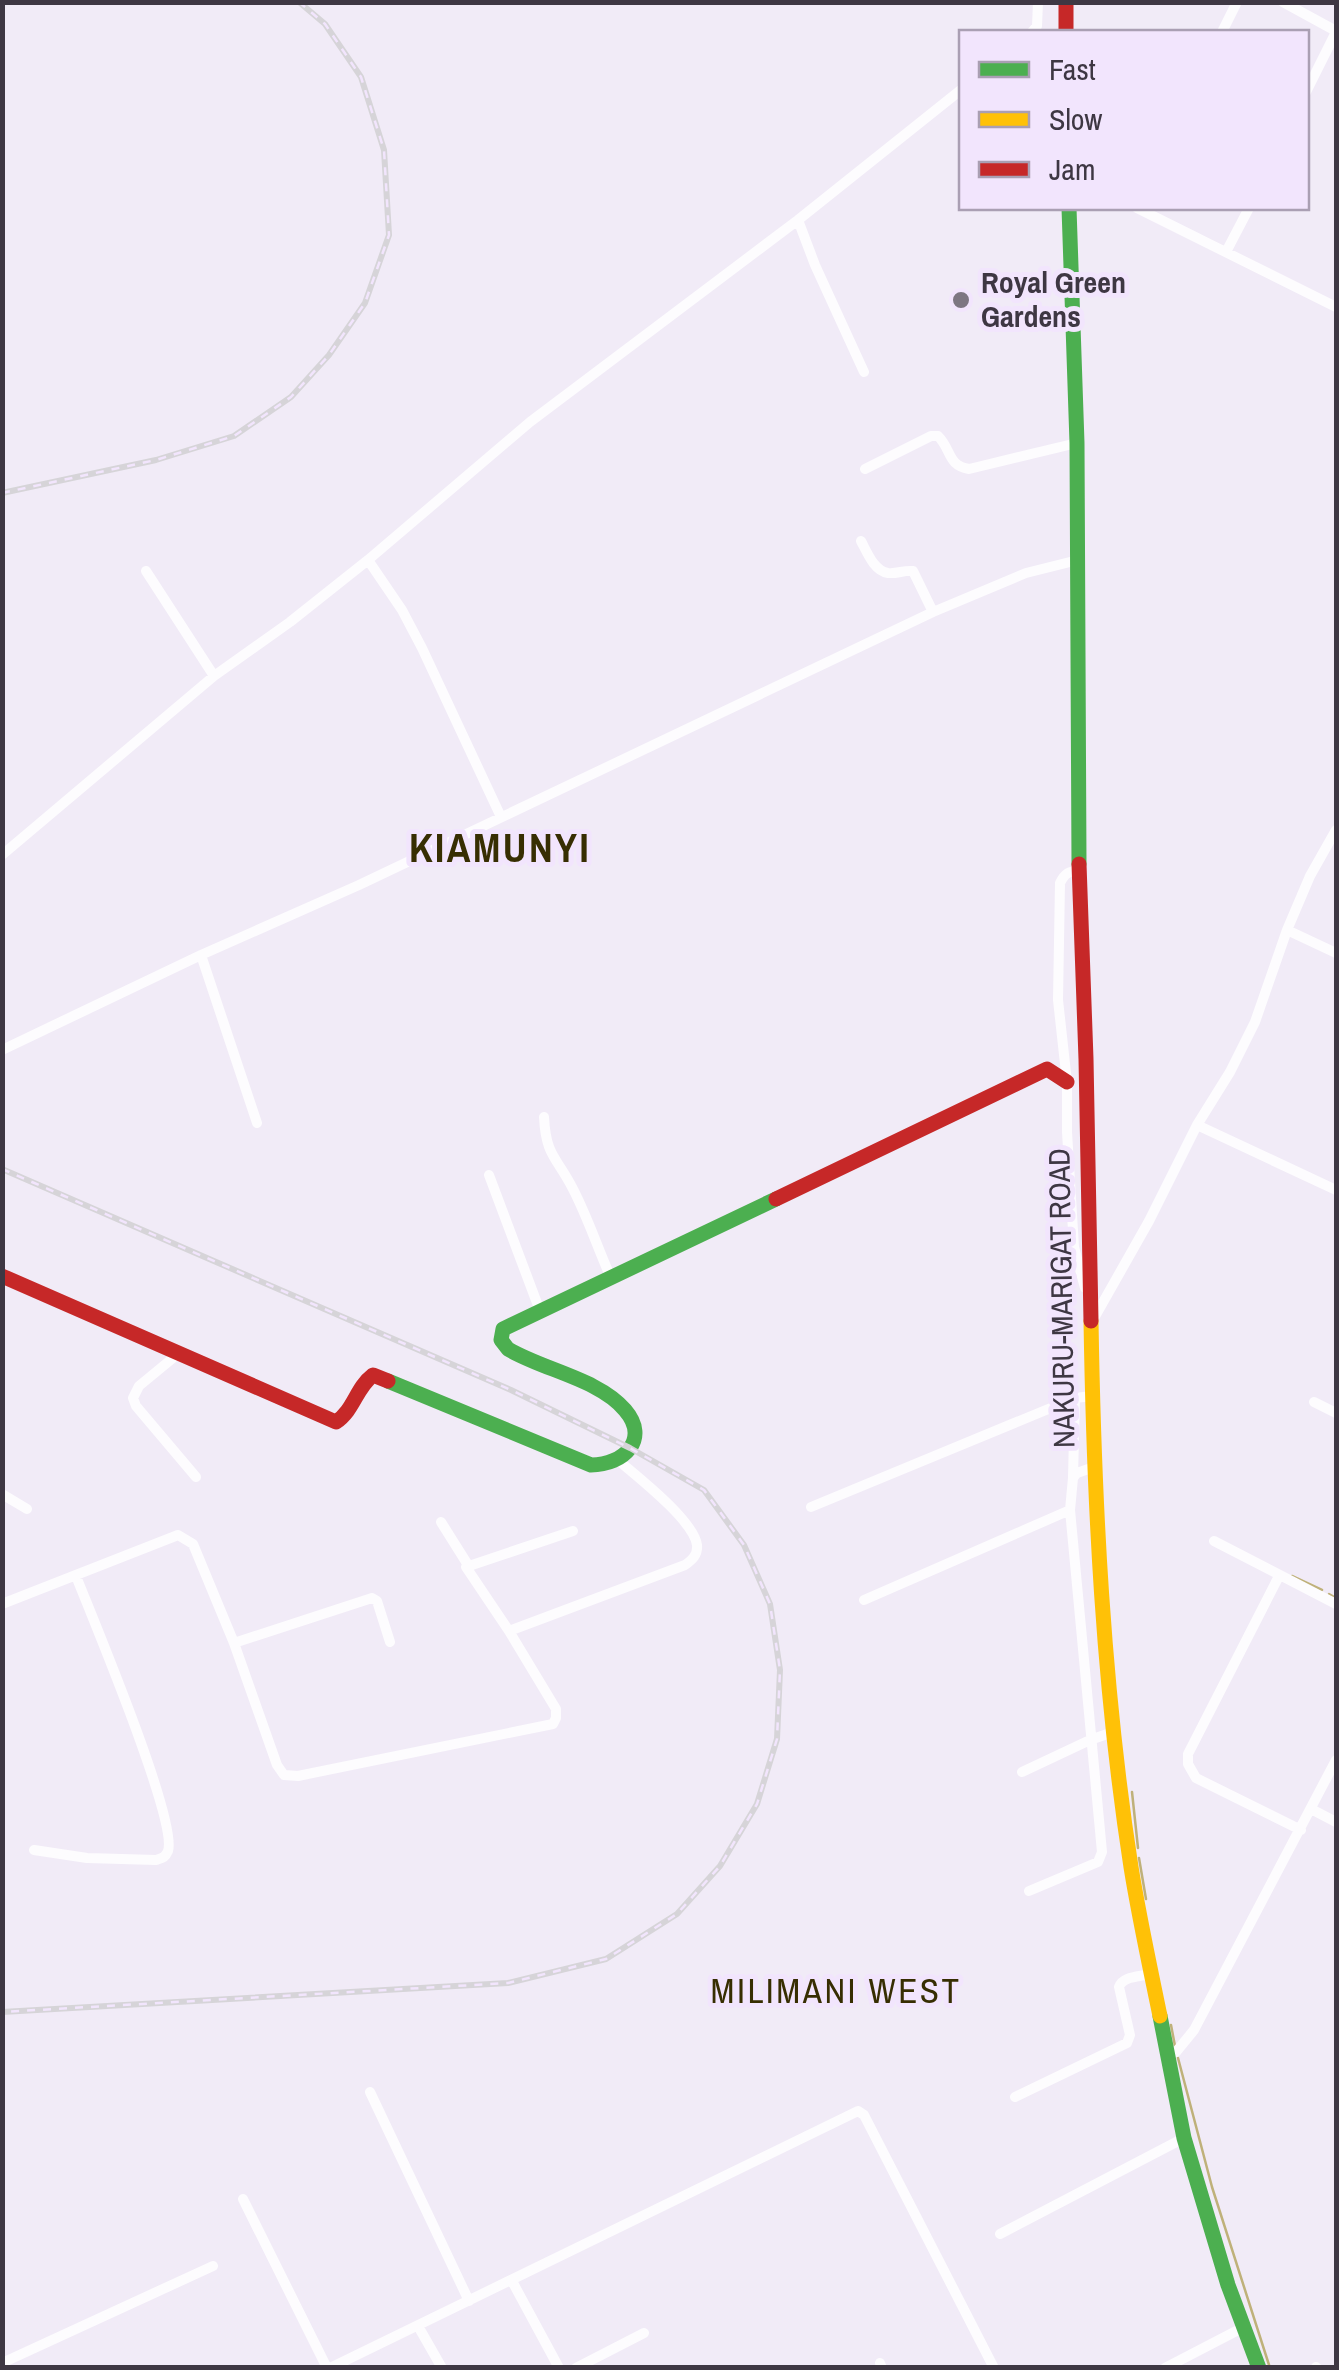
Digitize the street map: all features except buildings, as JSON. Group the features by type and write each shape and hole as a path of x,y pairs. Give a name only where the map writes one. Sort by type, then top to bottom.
{"main road":[{"path":"1066,2 1066,30"},
{"name":"NAKURU-MARIGAT ROAD","path":"1069,210 1077,443 1079,871 1094,1467 1103,1632 1131,1869 1166,2054 1184,2138 1228,2285 1258,2368"},
{"path":"2,1276 336,1422 346,1417 366,1378 373,1375 591,1465 606,1466 618,1461 630,1448 633,1427 628,1412 606,1394 504,1347 500,1337 503,1328 1048,1069 1067,1082"}],"street":[{"path":"1033,30 1038,2"},
{"path":"1223,30 1237,2"},
{"path":"1283,2 1336,31 1309,86"},
{"path":"2,855 214,676 368,560 530,422 798,220 959,91"},
{"path":"1141,210 1336,307"},
{"path":"1226,252 1248,210"},
{"path":"798,220 864,372"},
{"path":"865,469 930,436 938,436 945,443 955,464 969,469 1077,443"},
{"path":"861,541 881,570 913,571 933,612"},
{"path":"368,560 422,648 501,817"},
{"path":"2,1050 201,955 307,910 933,612 1026,574 1078,560"},
{"path":"146,571 214,676"},
{"path":"1091,1322 1255,1022 1310,876 1336,830"},
{"path":"1079,871 1064,875 1060,883 1058,1000 1067,1082 1074,1247 1091,1303"},
{"path":"1288,930 1336,953"},
{"path":"201,955 257,1122"},
{"path":"1048,1069 1064,1060"},
{"path":"544,1117 550,1152 572,1187 611,1278"},
{"path":"1197,1124 1336,1190"},
{"path":"489,1175 540,1311"},
{"path":"180,1352 139,1386 133,1398 196,1477"},
{"path":"811,1508 1074,1398 1092,1396"},
{"path":"1029,1891 1098,1862 1102,1852 1070,1510 1074,1398"},
{"path":"1314,1402 1336,1412"},
{"path":"510,1630 685,1565 696,1555 691,1529 618,1461"},
{"path":"1072,1478 1094,1467"},
{"path":"2,1494 28,1509"},
{"path":"864,1600 1070,1510"},
{"path":"2,1604 178,1536 187,1539 193,1544 234,1643 277,1765 290,1776 551,1725 556,1709 510,1630 466,1570 468,1565 441,1522"},
{"path":"468,1565 574,1531"},
{"path":"1214,1542 1336,1604"},
{"path":"34,1850 87,1858 156,1860 168,1850 154,1780 76,1576"},
{"path":"1280,1576 1188,1754 1188,1764 1196,1778 1301,1830"},
{"path":"234,1643 367,1598 377,1601 390,1642"},
{"path":"1022,1772 1112,1732"},
{"path":"1166,2054 1176,2052 1194,2030 1336,1760"},
{"path":"1311,1809 1336,1822"},
{"path":"1016,2096 1127,2043 1130,2035 1120,1983 1150,1974"},
{"path":"370,2092 469,2301"},
{"path":"243,2199 329,2368 858,2111 864,2115 991,2366"},
{"path":"1000,2234 1184,2138"},
{"path":"2,2363 213,2266"},
{"path":"512,2281 559,2368"},
{"path":"418,2326 442,2368"},
{"path":"1165,2368 1244,2327"},
{"path":"576,2368 644,2333"}],"waterway":[{"path":"1292,1576 1322,1590"},
{"path":"1329,1594 1336,1598"},
{"path":"1132,1792 1138,1848"},
{"path":"1139,1858 1146,1899"},
{"path":"1171,2025 1175,2046"},
{"path":"1178,2058 1212,2187 1270,2368"}],"railway":[{"path":"2,493 156,460 234,436 291,397 329,355 365,303 389,235 384,150 361,77 325,24 299,2"},
{"path":"2,1169 511,1390 630,1448 704,1490 744,1545 770,1604 780,1670 777,1739 757,1804 720,1866 677,1914 606,1959 508,1983 2,2012"}],"traffic: fast":[{"path":"1069,210 1077,443 1079,864"},
{"path":"388,1381 591,1465 614,1460 634,1440 635,1431 625,1410 601,1390 508,1349 501,1340 503,1329 776,1199"},
{"path":"1160,2016 1184,2138 1228,2285 1259,2368"}],"traffic: slow":[{"path":"1091,1321 1098,1526 1113,1731 1131,1867 1160,2016"}],"traffic: jam":[{"path":"1066,2 1066,30"},
{"path":"1079,864 1091,1321"},
{"path":"776,1199 1047,1069 1067,1082"},
{"path":"2,1276 336,1422 373,1375 388,1381"}],"place":[{"name":"Royal Green Gardens","path":"961,300"}],"district":[{"name":"KIAMUNYI","path":"500,848"},
{"name":"MILIMANI WEST","path":"836,1991"}]}
